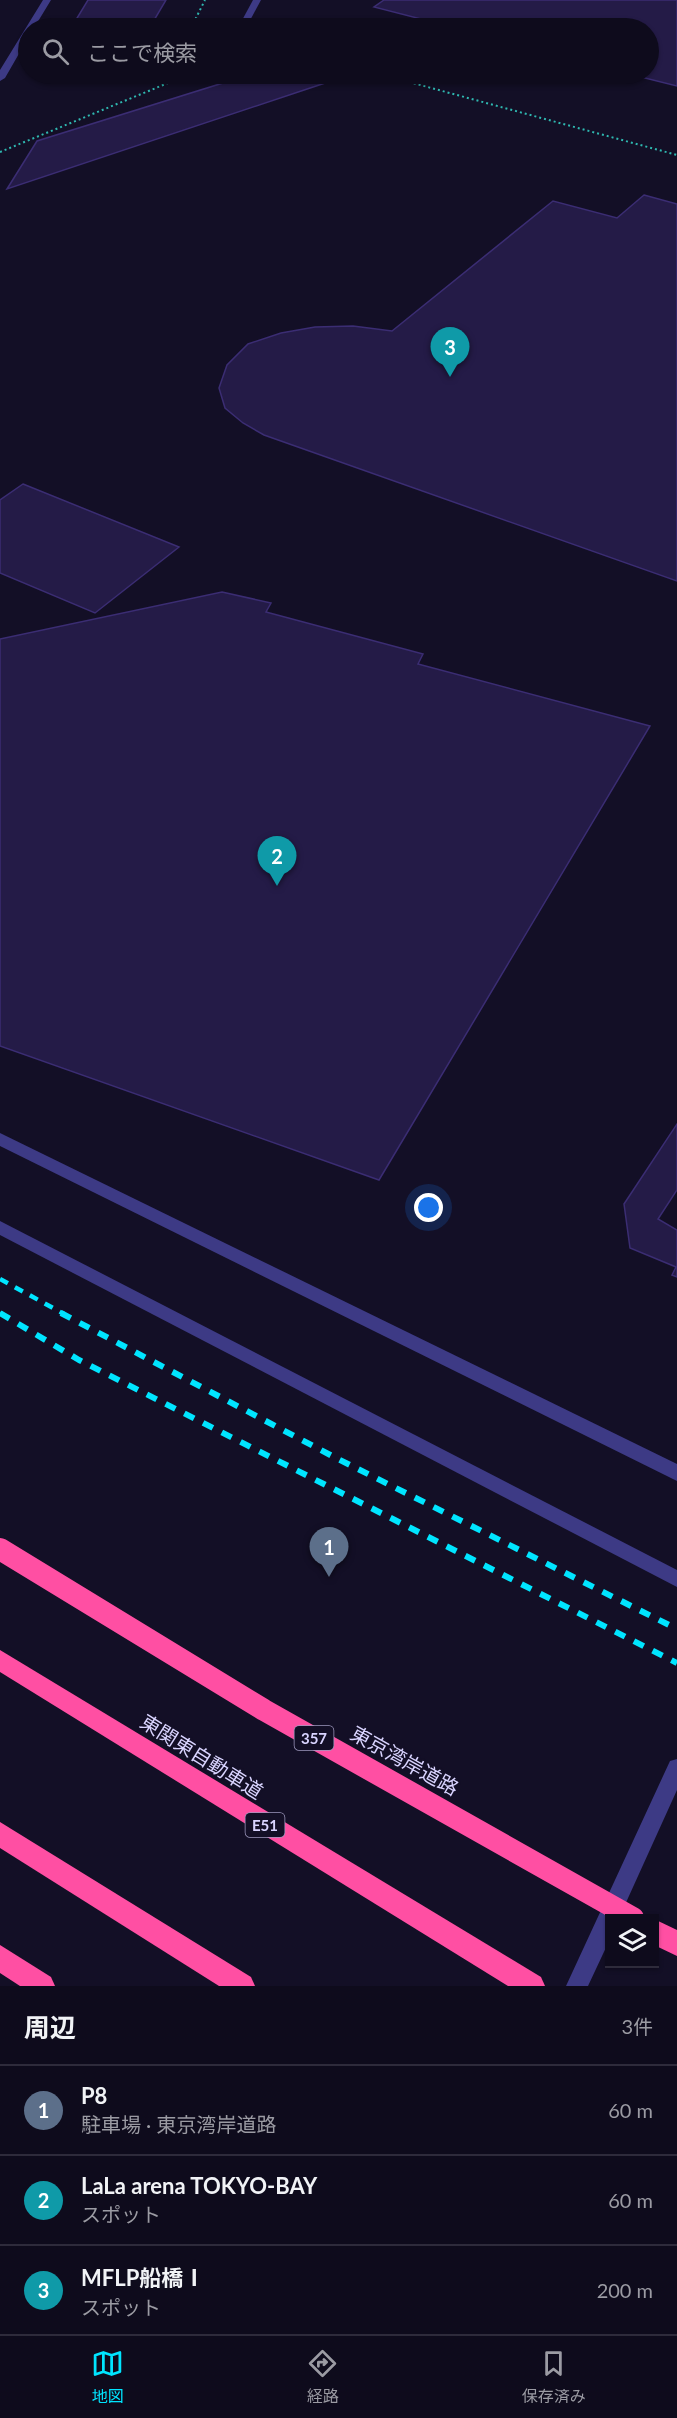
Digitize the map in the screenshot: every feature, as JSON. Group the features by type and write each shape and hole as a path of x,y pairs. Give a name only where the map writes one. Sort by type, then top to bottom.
{"highway":[{"name":"東京湾岸道路","path":"0,1549 264,1710 626,1914"},
{"name":"東関東自動車道","path":"0,1660 532,1986"},
{"path":"0,1834 242,1986"},
{"path":"659,1934 677,1944"},
{"path":"0,1958 42,1986"}],"street":[{"path":"36,18 47,0"},
{"path":"247,18 257,0"},
{"path":"0,78 18,48"},
{"path":"0,1139 677,1473"},
{"path":"0,1227 677,1579"},
{"path":"577,1986 677,1768"}],"path":[{"path":"196,18 206,0"},
{"path":"0,152 166,84"},
{"path":"417,84 677,155"}],"building":[{"path":"88,0 166,0 155,18 77,18"},
{"path":"384,0 677,0 677,86 659,82 659,18 417,18 374,7"},
{"path":"220,84 322,84 7,189 37,141"},
{"path":"644,195 677,204 677,581 264,435 243,423 225,408 219,388 227,365 248,344 281,333 315,327 353,326 392,331 553,201 617,218"},
{"path":"23,484 179,547 95,613 0,573 0,500"},
{"path":"222,592 271,603 266,612 423,654 418,664 650,726 379,1180 0,1046 0,639"},
{"path":"677,1124 677,1190 658,1219 677,1230 677,1277 672,1275 676,1267 630,1248 624,1204"}],"railway":[{"path":"0,1279 64,1314"},
{"path":"2,1314 0,1313 79,1360 677,1663"},
{"path":"61,1313 336,1458 677,1629"}],"place":[{"name":"MFLP船橋Ⅰ","path":"450,377"},
{"name":"LaLa arena TOKYO-BAY","path":"277,886"},
{"name":"P8","path":"329,1577"}]}
